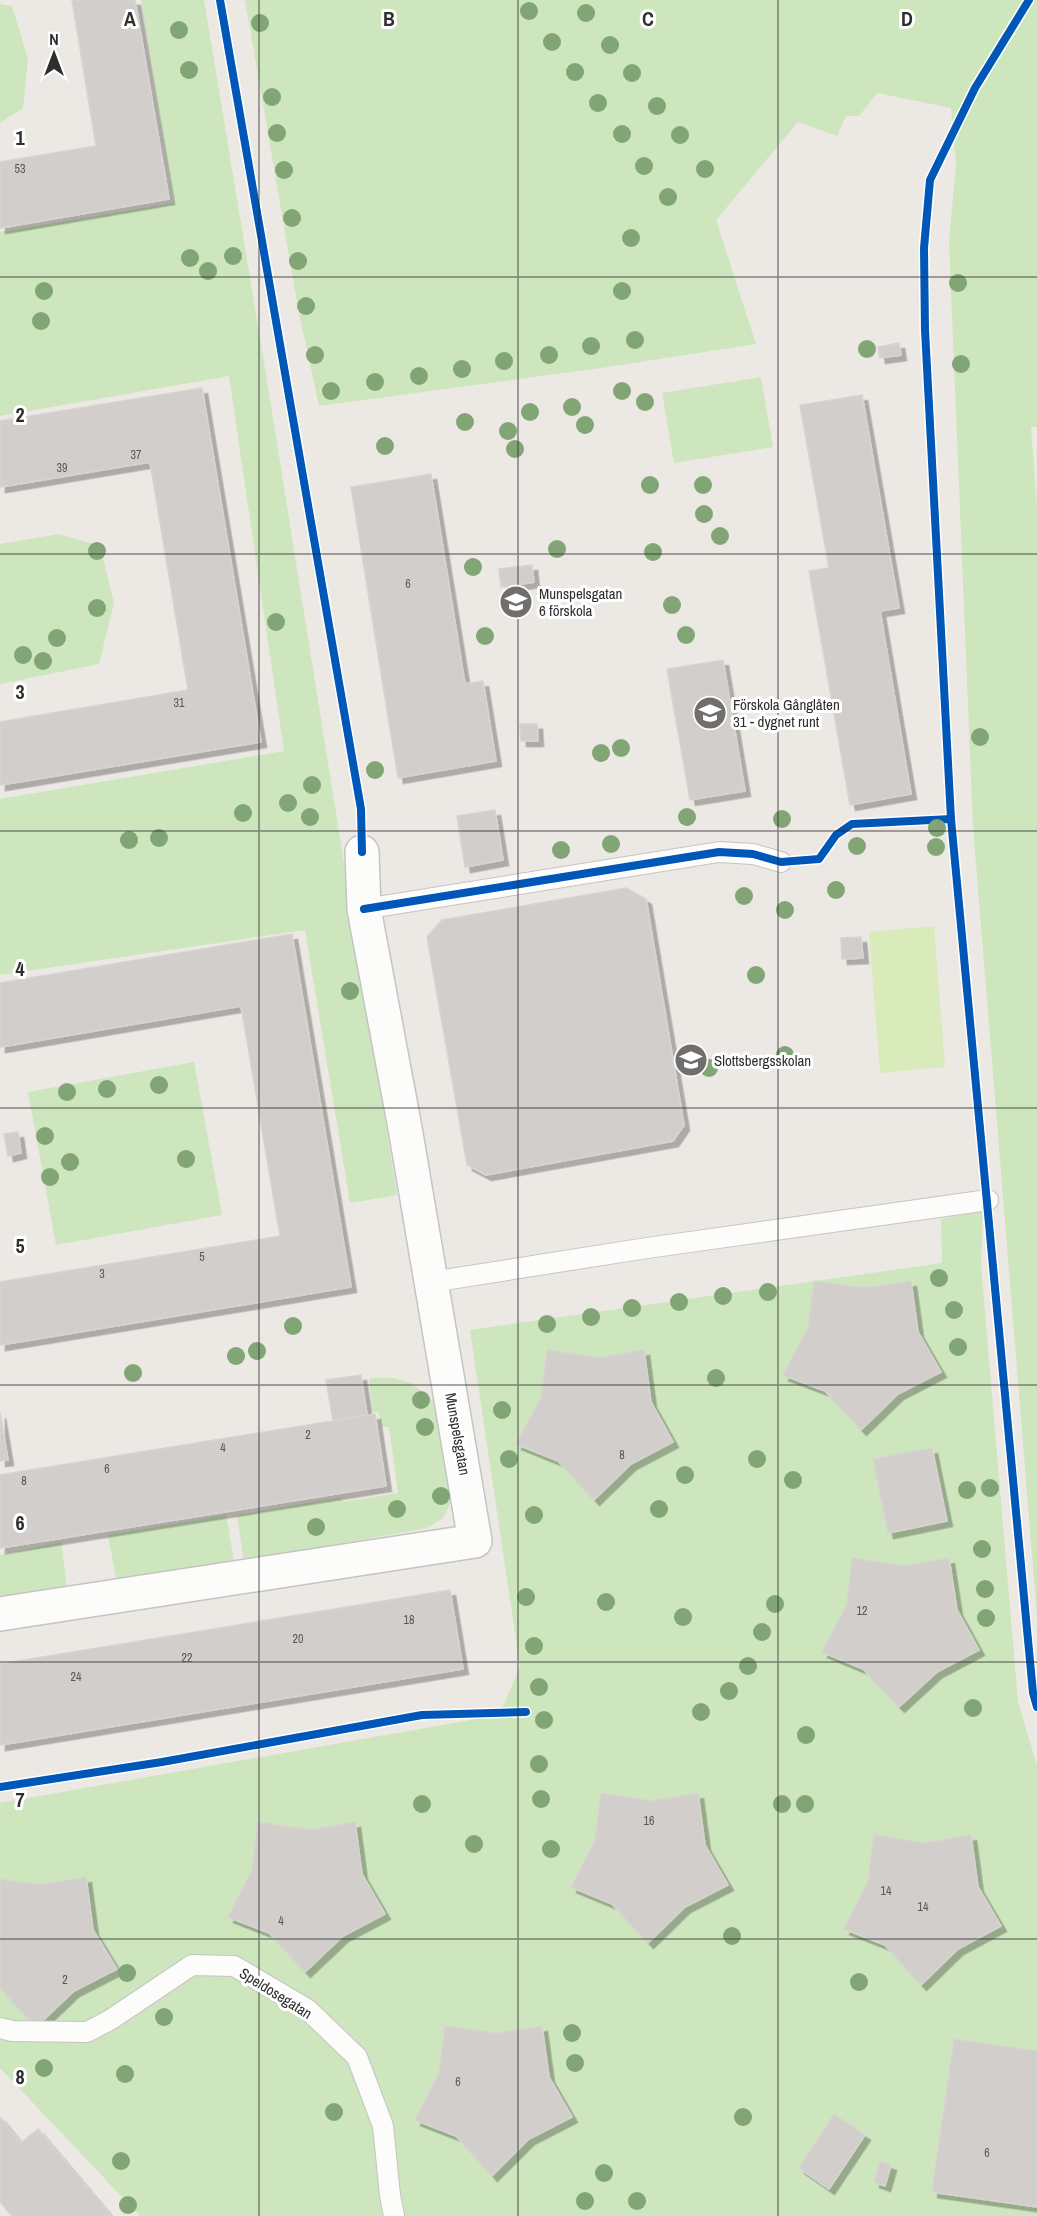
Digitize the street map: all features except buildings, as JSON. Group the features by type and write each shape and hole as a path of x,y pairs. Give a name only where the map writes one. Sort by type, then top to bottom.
{"street":[{"name":"Munspelsgatan","path":"0,1614 475,1541 405,1128 364,909 362,852"}],"lane":[{"path":"364,909 718,852 753,854 781,862"},
{"path":"431,1282 647,1248 988,1200"},
{"name":"Speldosegatan","path":"0,2028 12,2031 87,2032 110,2020 192,1965 234,1966 307,2009 357,2057 383,2126 394,2216"}],"green space":[{"path":"141,0 204,0 397,1195 350,1203 305,930 0,975 0,799 284,751 229,376 0,416 0,232 174,203"},
{"path":"245,0 1037,0 1037,427 1031,427 1037,508 1037,1616 973,827 949,242 956,164 951,108 877,93 859,116 846,116 837,136 798,122 716,220 756,344 608,367 319,406 298,308"},
{"path":"0,4 12,6 28,59 23,108 0,123"},
{"path":"761,377 773,447 674,463 662,393"},
{"path":"59,534 100,546 114,603 99,664 0,684 0,544"},
{"path":"934,926 945,1067 880,1073 869,932"},
{"path":"194,1062 222,1215 56,1245 28,1092"},
{"path":"983,1210 981,1265 1018,1702 1037,1765 1037,2216 140,2216 0,2068 0,1803 499,1715 520,1667 470,1330 942,1263 941,1219"},
{"path":"394,1378 411,1383 435,1403 453,1485 450,1504 443,1518 427,1528 244,1561 237,1515 341,1497 343,1502 398,1493 389,1427 381,1427 379,1413 372,1411 369,1380"},
{"path":"226,1515 234,1561 117,1583 108,1535"},
{"path":"61,1542 67,1589 0,1602 0,1555"}],"cycle path":[{"path":"220,0 361,809 362,852"},
{"path":"1029,0 975,88 930,180 924,248 925,330 951,819 1033,1693 1037,1707"},
{"path":"364,909 719,852 753,854 781,862 819,859 836,835 852,824 951,819"},
{"path":"0,1787 162,1762 422,1715 526,1712"}],"place":[{"name":"Munspelsgatan 6 förskola","path":"516,602"},
{"name":"Förskola Gånglåten 31 - dygnet runt","path":"710,713"},
{"name":"Slottsbergsskolan","path":"691,1060"}]}
